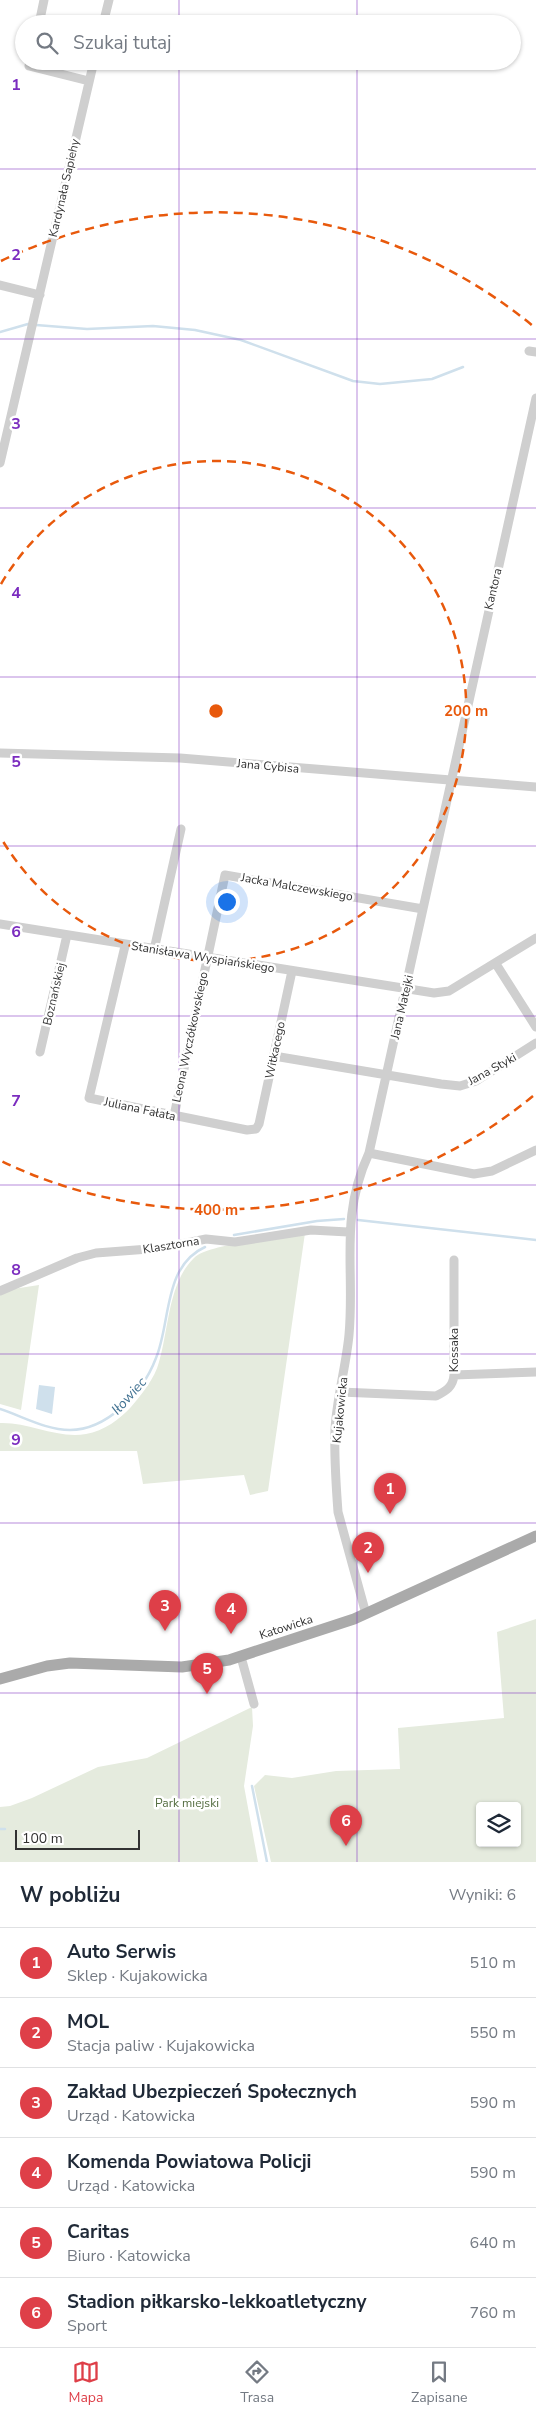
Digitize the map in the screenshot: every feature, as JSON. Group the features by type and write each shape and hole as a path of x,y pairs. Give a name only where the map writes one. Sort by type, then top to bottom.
{"main road":[{"name":"Katowicka","path":"0,1679 48,1666 70,1663 182,1666 215,1664 366,1614 536,1536"}],"street":[{"path":"41,15 44,0"},
{"path":"105,15 109,0"},
{"path":"46,70 89,81"},
{"name":"Kardynała Sapiehy","path":"0,463 92,70"},
{"path":"0,286 40,295"},
{"name":"Kantora","path":"450,781 536,398"},
{"name":"Jana Cybisa","path":"0,753 180,758 536,787"},
{"name":"Jana Matejki","path":"348,1232 358,1176 369,1153 407,989 450,781"},
{"path":"154,950 181,829"},
{"name":"Jacka Malczewskiego","path":"207,957 225,875 423,909"},
{"name":"Stanisława Wyspiańskiego","path":"0,924 125,946 207,957 434,994 449,991 536,938"},
{"name":"Boznańskiej","path":"40,1052 67,935"},
{"name":"Juliana Fałata","path":"125,946 89,1098 247,1130 256,1129"},
{"name":"Leona Wyczółkowskiego","path":"174,1116 207,957"},
{"path":"496,964 536,1027"},
{"name":"Witkacego","path":"256,1129 259,1124 292,971"},
{"name":"Jana Styki","path":"274,1056 460,1086 476,1080 536,1043"},
{"path":"369,1153 474,1174 492,1171 536,1150"},
{"name":"Klasztorna","path":"0,1291 77,1258 96,1253 162,1248 206,1240 235,1242 311,1230 348,1232"},
{"name":"Kujakowicka","path":"348,1232 349,1335 335,1429 338,1512 366,1614"},
{"name":"Kossaka","path":"340,1392 436,1396 447,1391 454,1382 454,1260"},
{"path":"454,1375 536,1372"},
{"path":"240,1657 254,1704"}],"green space":[{"path":"305,1233 268,1491 250,1495 244,1475 143,1484 137,1451 0,1451 0,1423 11,1423 64,1434 86,1434 105,1427 127,1411 148,1386 157,1368 174,1293 185,1268 194,1258 202,1253 229,1245"},
{"path":"39,1285 21,1410 0,1404 0,1291"},
{"path":"536,1619 536,1862 271,1862 254,1786 265,1775 292,1778 336,1771 400,1769 398,1728 504,1718 497,1632"},
{"name":"Park miejski","path":"252,1707 253,1726 244,1786 258,1862 0,1862 0,1807 10,1806 32,1798 98,1767 147,1758"}],"water":[{"path":"39,1385 55,1387 52,1414 36,1409"}],"waterway":[{"path":"0,332 28,324"},
{"path":"36,325 87,329 153,326 195,330 241,340 353,381 380,384 432,379 463,367"},
{"name":"Iłowiec","path":"234,1235 317,1221 344,1219"},
{"name":"Iłowiec","path":"358,1220 536,1240"},
{"name":"Iłowiec","path":"0,1409 52,1428 70,1430 91,1426 104,1421 115,1413 146,1379 161,1344 170,1296 175,1281 182,1267 191,1256 205,1247"},
{"path":"252,1786 267,1862"},
{"path":"0,1829 5,1829"}],"place":[{"name":"Auto Serwis","path":"390,1514"},
{"name":"MOL","path":"368,1573"},
{"name":"Zakład Ubezpieczeń Społecznych","path":"165,1631"},
{"name":"Komenda Powiatowa Policji","path":"231,1634"},
{"name":"Caritas","path":"207,1694"},
{"name":"Stadion piłkarsko-lekkoatletyczny","path":"346,1846"}]}
